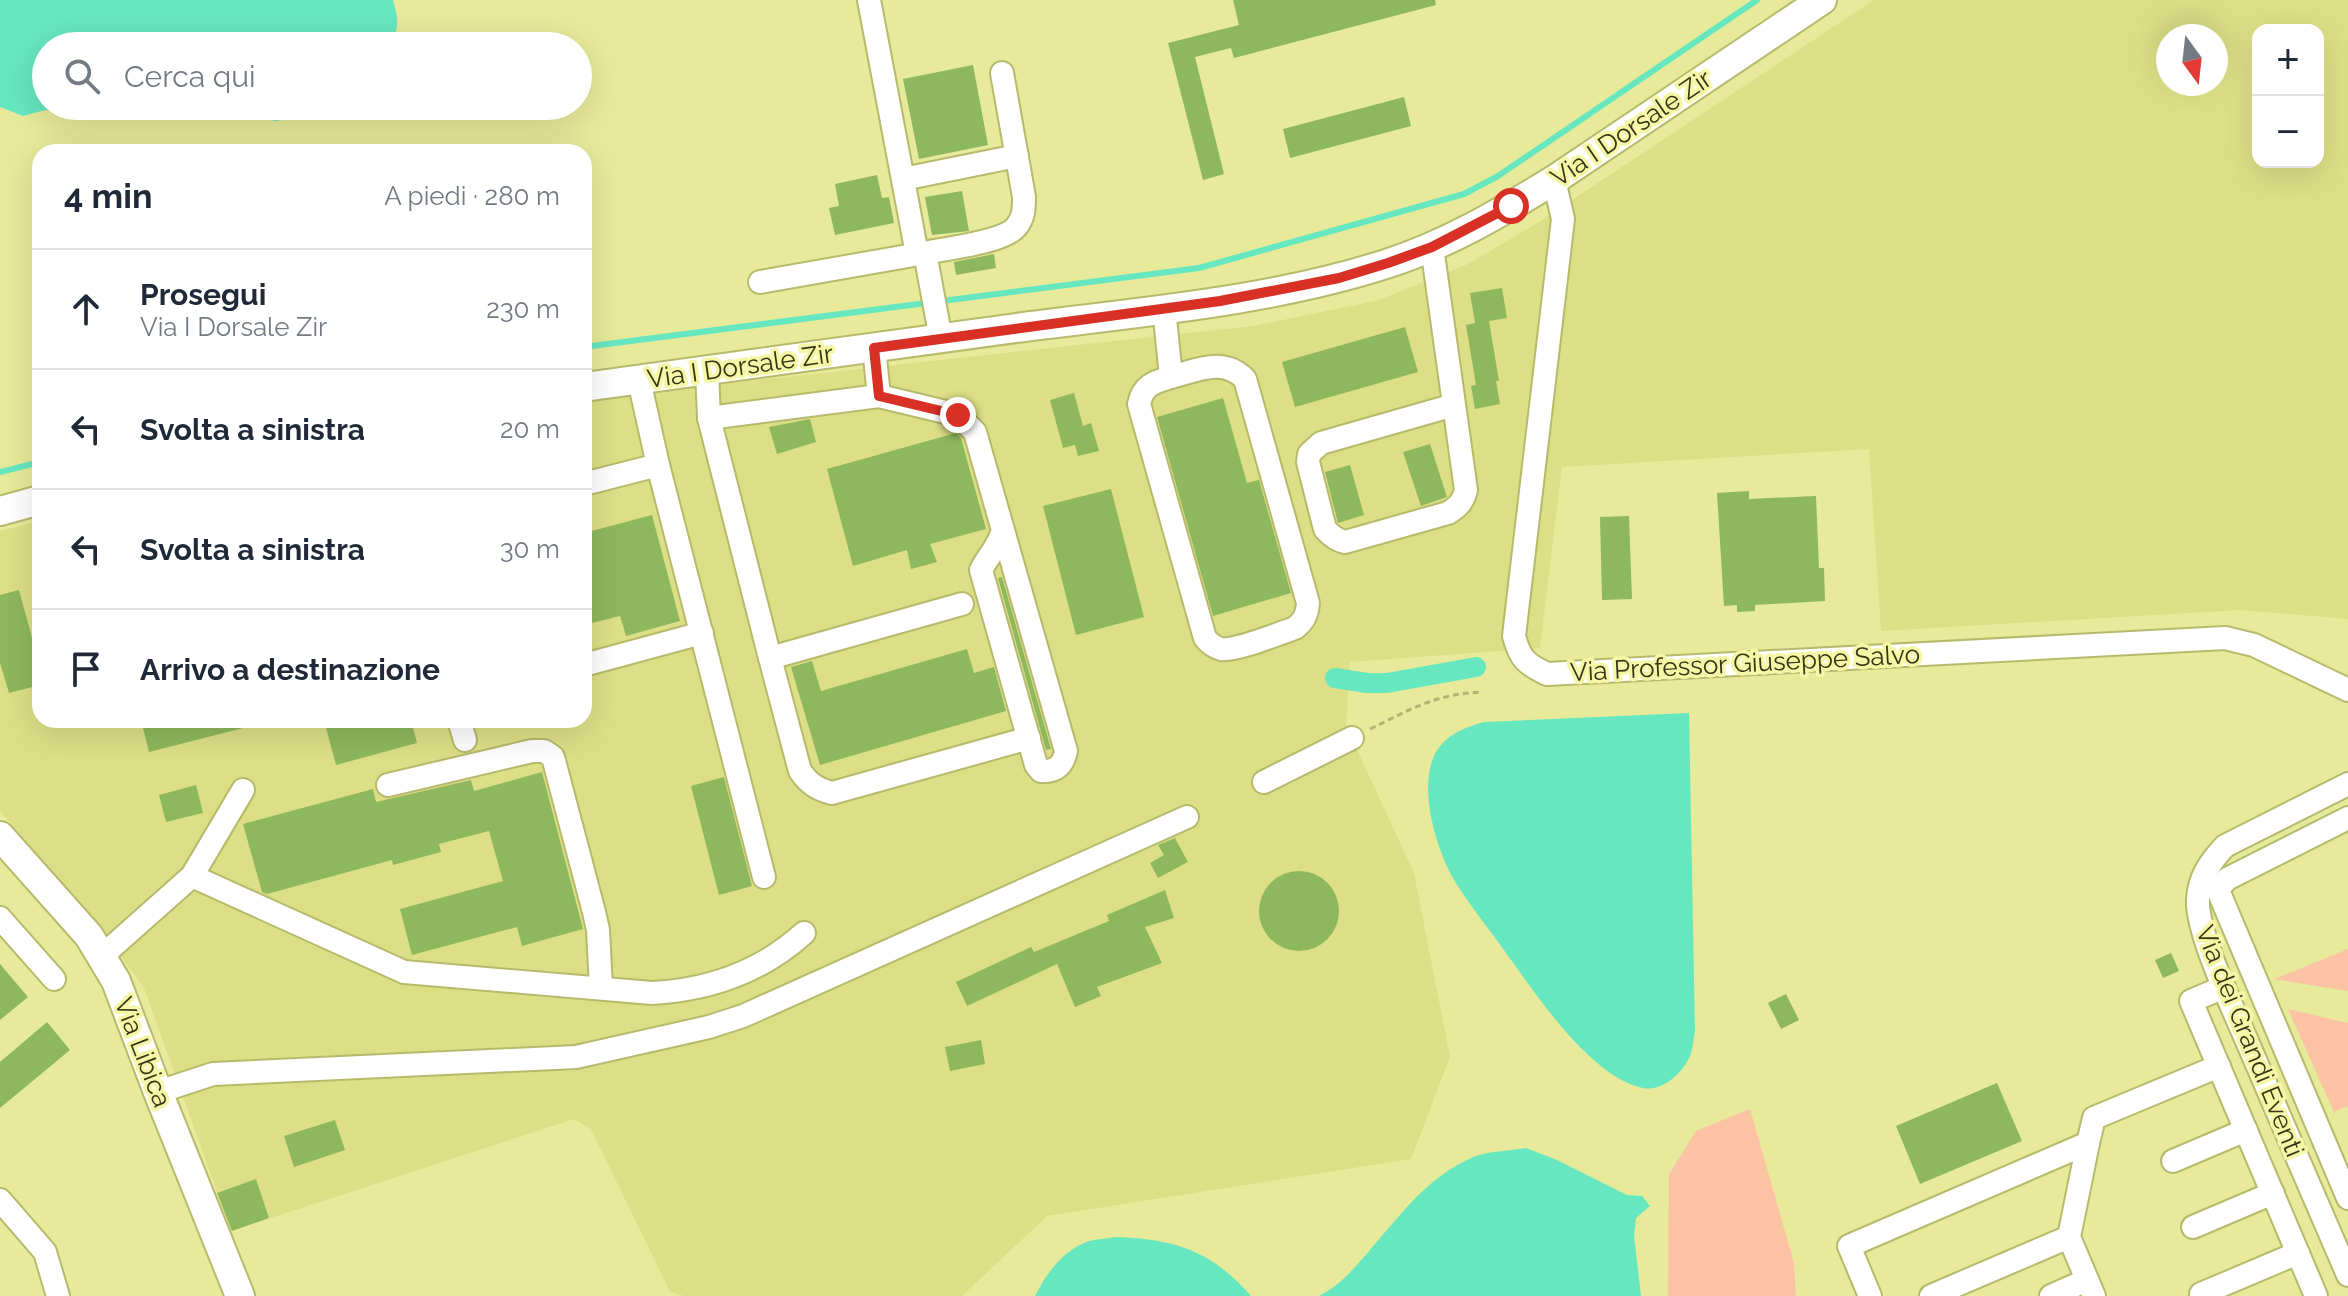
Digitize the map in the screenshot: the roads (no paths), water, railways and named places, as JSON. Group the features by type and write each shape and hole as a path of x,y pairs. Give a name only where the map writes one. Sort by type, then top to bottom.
{"main road":[{"name":"Via I Dorsale Zir","path":"592,386 874,348 936,314 1164,308 1220,301 1339,278 1388,263 1432,247 1478,224 1554,180 1822,0"},
{"path":"0,511 32,502"},
{"name":"Via Libica","path":"0,836 89,936 116,981 240,1296"}],"street":[{"path":"869,0 903,179 936,314"},
{"path":"760,282 997,238 1015,229 1024,213 1024,197 1002,73"},
{"path":"903,179 1017,156"},
{"name":"Via Professor Giuseppe Salvo","path":"1554,180 1563,219 1514,636 1518,652 1529,665 1547,674 2225,638 2254,645 2348,690"},
{"path":"1432,247 1466,490 1464,499 1448,513 1345,542 1330,536 1325,529 1308,462 1309,454 1321,443 1454,405"},
{"path":"1164,308 1171,377"},
{"path":"874,348 879,396"},
{"path":"1218,365 1228,366 1245,379 1308,603 1307,614 1295,628 1231,649 1220,649 1205,638 1139,404 1145,388 1171,377 1218,365"},
{"path":"707,371 709,418 800,771 808,783 832,793 1029,738"},
{"path":"639,380 764,877"},
{"path":"709,418 879,396 958,415 975,432 1003,530 1066,751 1064,762 1050,772 1041,771 1036,765 981,570 999,544 1003,530"},
{"path":"592,482 658,465"},
{"path":"770,658 962,604"},
{"path":"592,663 702,633"},
{"path":"1264,782 1352,738"},
{"path":"388,785 532,751 544,751 553,757 598,930 601,988"},
{"name":"Via dei Grandi Eventi","path":"2348,784 2225,846 2210,862 2198,900 2200,922 2224,987 2348,1275"},
{"path":"102,956 192,876 243,790"},
{"path":"158,1092 213,1074 576,1057 709,1027 743,1016 1187,817"},
{"name":"Via dei Grandi Eventi","path":"2348,818 2227,879 2219,888 2348,1198"},
{"path":"192,876 404,972 652,993 704,987 727,980 760,965 804,933"},
{"path":"0,918 54,979"},
{"path":"2224,987 2191,1001 2316,1296"},
{"path":"2051,1296 2091,1288 2069,1237 2094,1118 2219,1066"},
{"path":"2173,1161 2246,1130"},
{"path":"2293,1147 2321,1134"},
{"path":"1870,1296 1849,1246 2088,1143"},
{"path":"2193,1227 2273,1193"},
{"path":"0,1200 45,1252 58,1296"},
{"path":"1931,1296 2069,1237"},
{"path":"2201,1294 2298,1253"}],"waterway":[{"path":"592,346 1199,268 1464,194 1498,176 1757,0"},
{"path":"0,472 32,464"},
{"path":"1335,678 1387,683 1476,667"}]}
